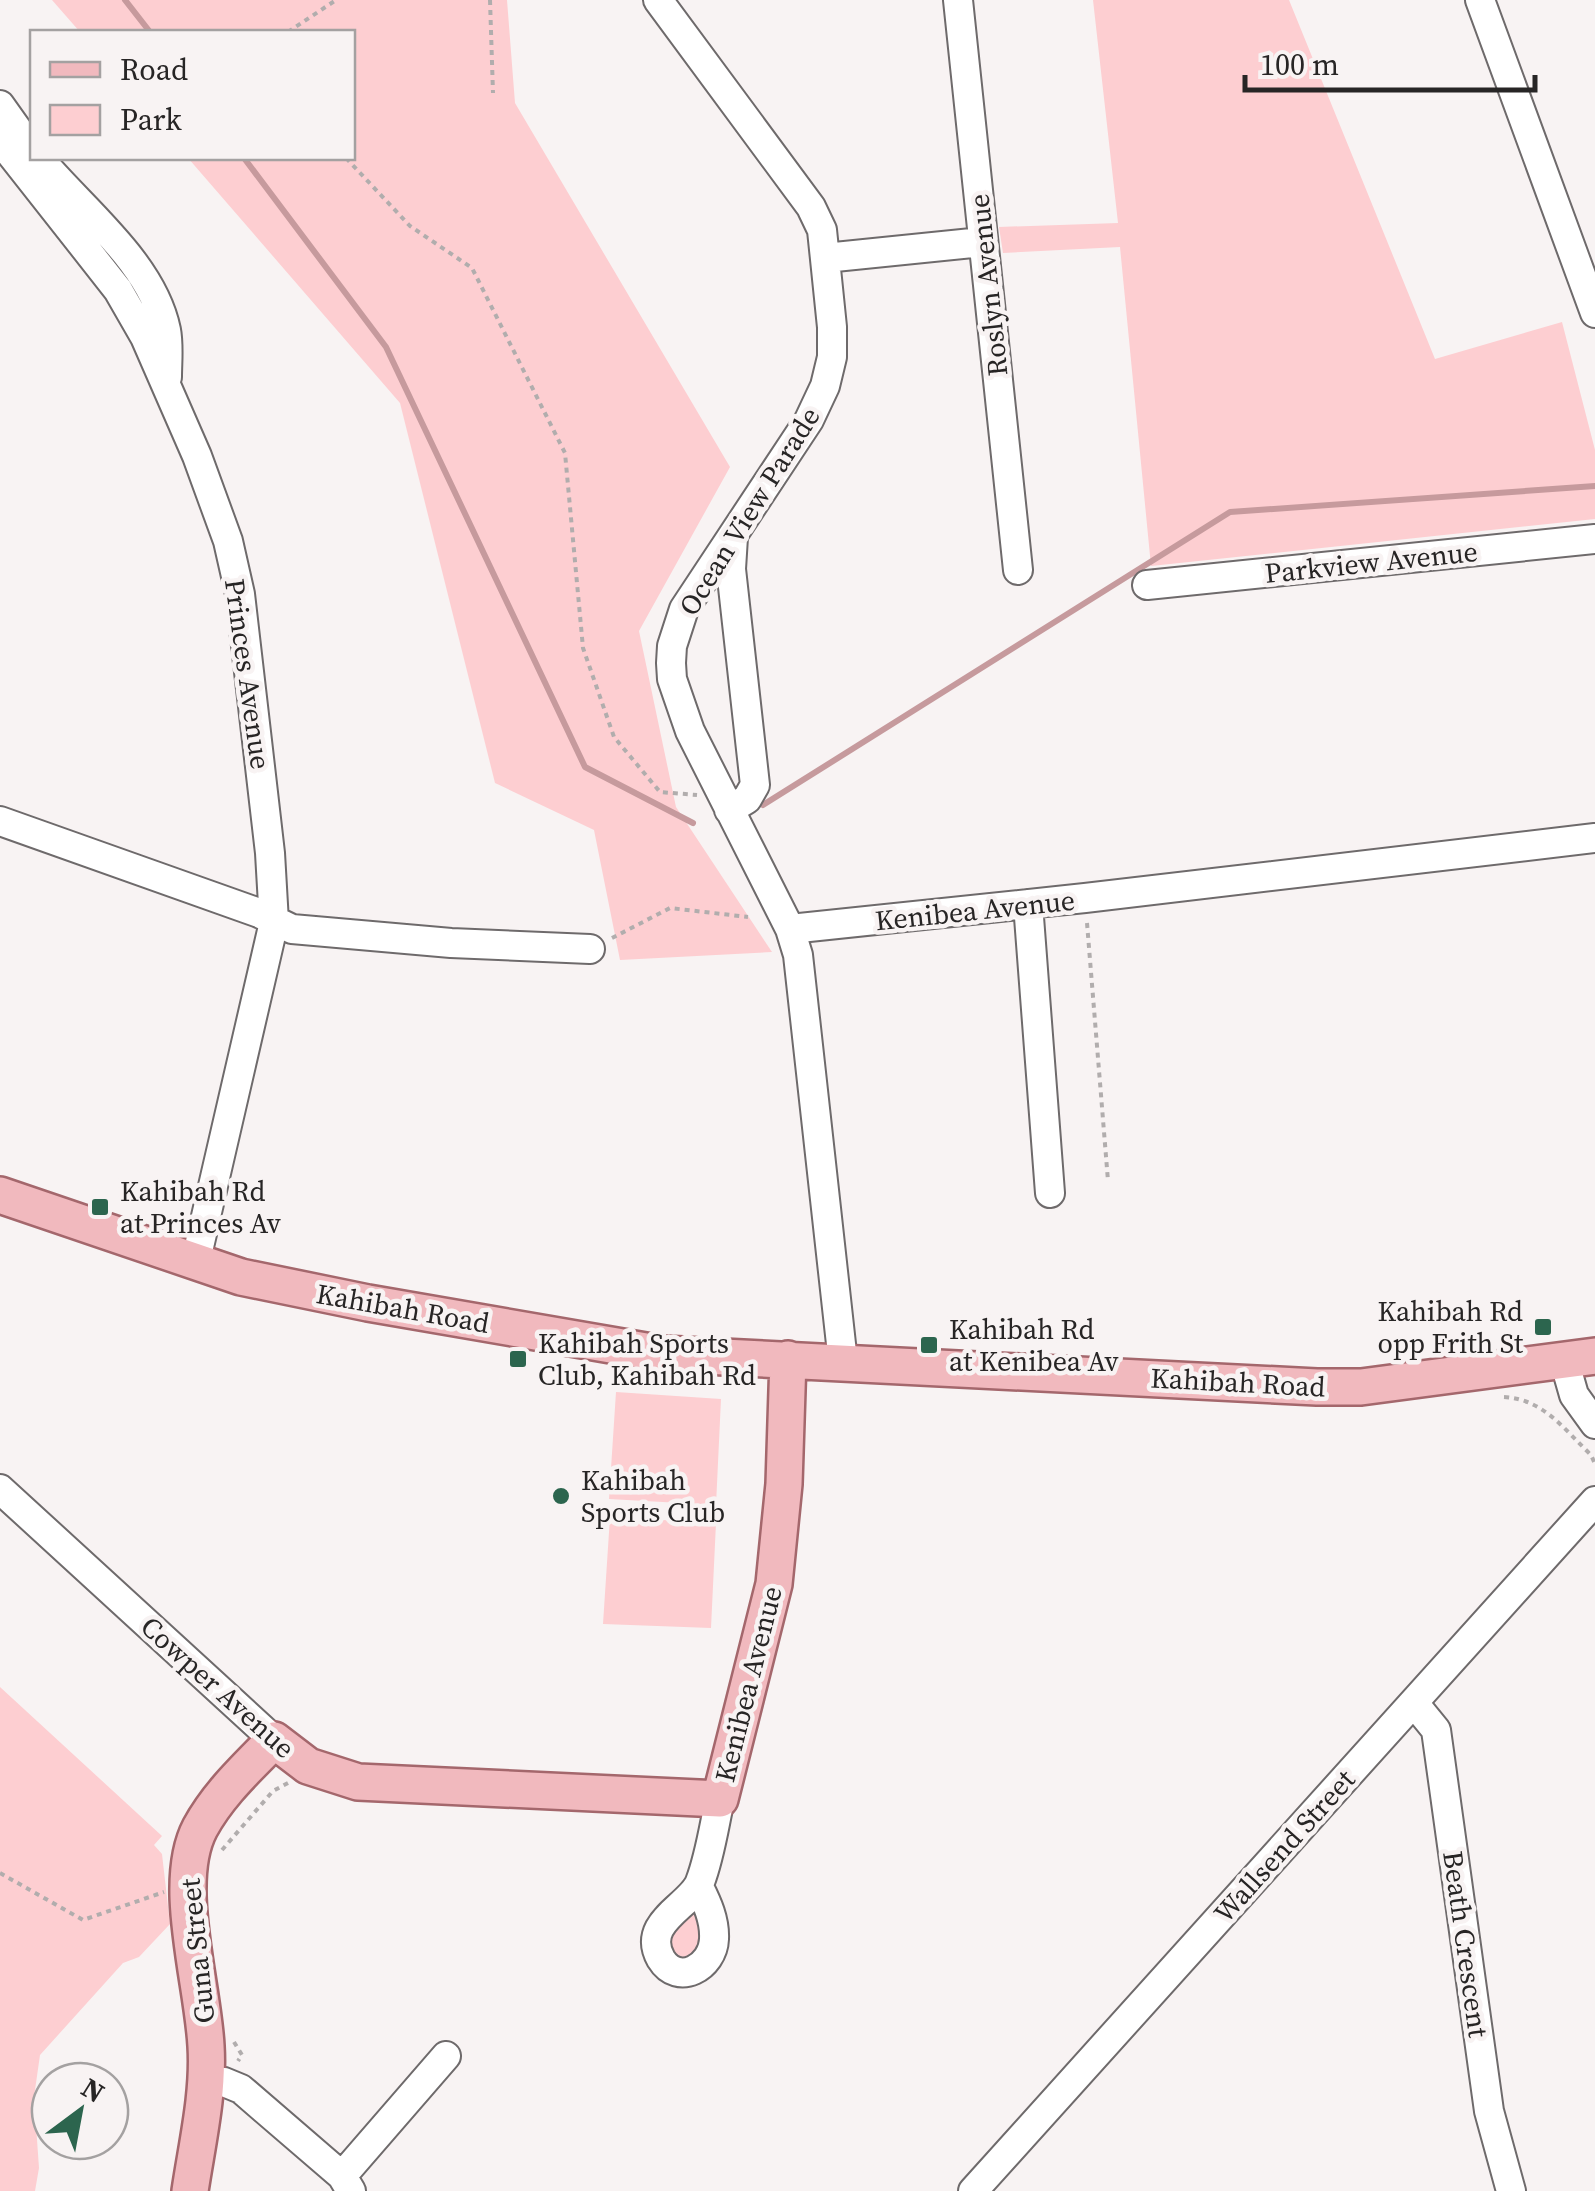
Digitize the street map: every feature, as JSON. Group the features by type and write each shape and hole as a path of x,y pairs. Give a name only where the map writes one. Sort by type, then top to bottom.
{"main road":[{"name":"Kahibah Road","path":"0,1195 196,1264 333,1296 663,1354 1360,1387 1580,1358"},
{"name":"Kenibea Avenue","path":"720,1799 774,1584 784,1484 788,1359"},
{"name":"Cowper Avenue","path":"274,1740 308,1766 358,1782 720,1799"},
{"name":"Guna Street","path":"190,2191 206,2081 206,2046 187,1884 190,1853 199,1830 226,1790 274,1740"}],"street":[{"name":"Ocean View Parade","path":"658,0 811,207 822,230 826,258 832,357 826,386 809,420 684,609 671,664 672,680 690,730 790,929"},
{"name":"Roslyn Avenue","path":"958,0 1018,570"},
{"path":"1480,0 1595,311"},
{"path":"0,106 30,147"},
{"name":"Princes Avenue","path":"0,140 118,290 168,386 228,542 240,594 270,853 274,922 196,1264"},
{"path":"40,160 101,223 151,294 167,334 168,386"},
{"path":"826,258 982,242"},
{"path":"726,803 747,798 755,785 732,569 733,535"},
{"name":"Parkview Avenue","path":"1148,585 1595,538"},
{"path":"0,821 259,913 292,929 450,943 590,949"},
{"name":"Kenibea Avenue","path":"790,929 1595,838"},
{"path":"1028,904 1050,1194"},
{"path":"790,929 801,978 843,1362"},
{"path":"1580,1358 1574,1394 1595,1424"},
{"name":"Cowper Avenue","path":"0,1489 274,1740"},
{"name":"Wallsend Street","path":"973,2191 1595,1501"},
{"name":"Beath Crescent","path":"1414,1703 1436,1730 1489,2111 1512,2191"},
{"name":"Kenibea Avenue","path":"699,1887 720,1799"},
{"path":"206,2081 242,2089 347,2184 446,2056"}],"path":[{"path":"291,30 336,0"},
{"path":"490,0 493,93"},
{"path":"348,160 410,226 472,268 566,453 583,648 614,737 660,792 726,803"},
{"path":"1085,898 1108,1182"},
{"path":"590,949 670,908 748,917"},
{"path":"217,1856 278,1786 296,1782"},
{"path":"0,1874 83,1920 187,1884"},
{"path":"231,2026 234,2045 242,2055 238,2061"}],"green space":[{"path":"52,0 507,0 515,103 730,467 639,631 676,807 772,952 620,960 594,830 495,783 400,403 190,160 355,160 355,30 78,30"},
{"path":"1093,0 1289,0 1435,359 1562,322 1595,450 1595,519 1151,566 1120,247 1003,253 999,227 1118,223"},
{"path":"616,1392 721,1399 716,1505 609,1499"},
{"path":"610,1517 716,1523 711,1628 603,1624"},
{"path":"0,1687 162,1836 154,1845 162,1854 170,1924 139,1957 123,1963 40,2055 39,2061 30,2061 30,2161 39,2161 39,2168 35,2191 0,2191"},
{"path":"693,1899 705,1947 683,1963 671,1954 667,1935"}],"waterway":[{"path":"125,0 148,30"},
{"path":"246,160 386,347 585,767 693,823"},
{"path":"763,805 1230,512 1595,486"}],"place":[{"name":"Kahibah Rd at Princes Av","path":"100,1207"},
{"name":"Kahibah Rd opp Frith St","path":"1543,1327"},
{"name":"Kahibah Rd at Kenibea Av","path":"929,1345"},
{"name":"Kahibah Sports Club, Kahibah Rd","path":"518,1359"},
{"name":"Kahibah Sports Club","path":"561,1496"}]}
